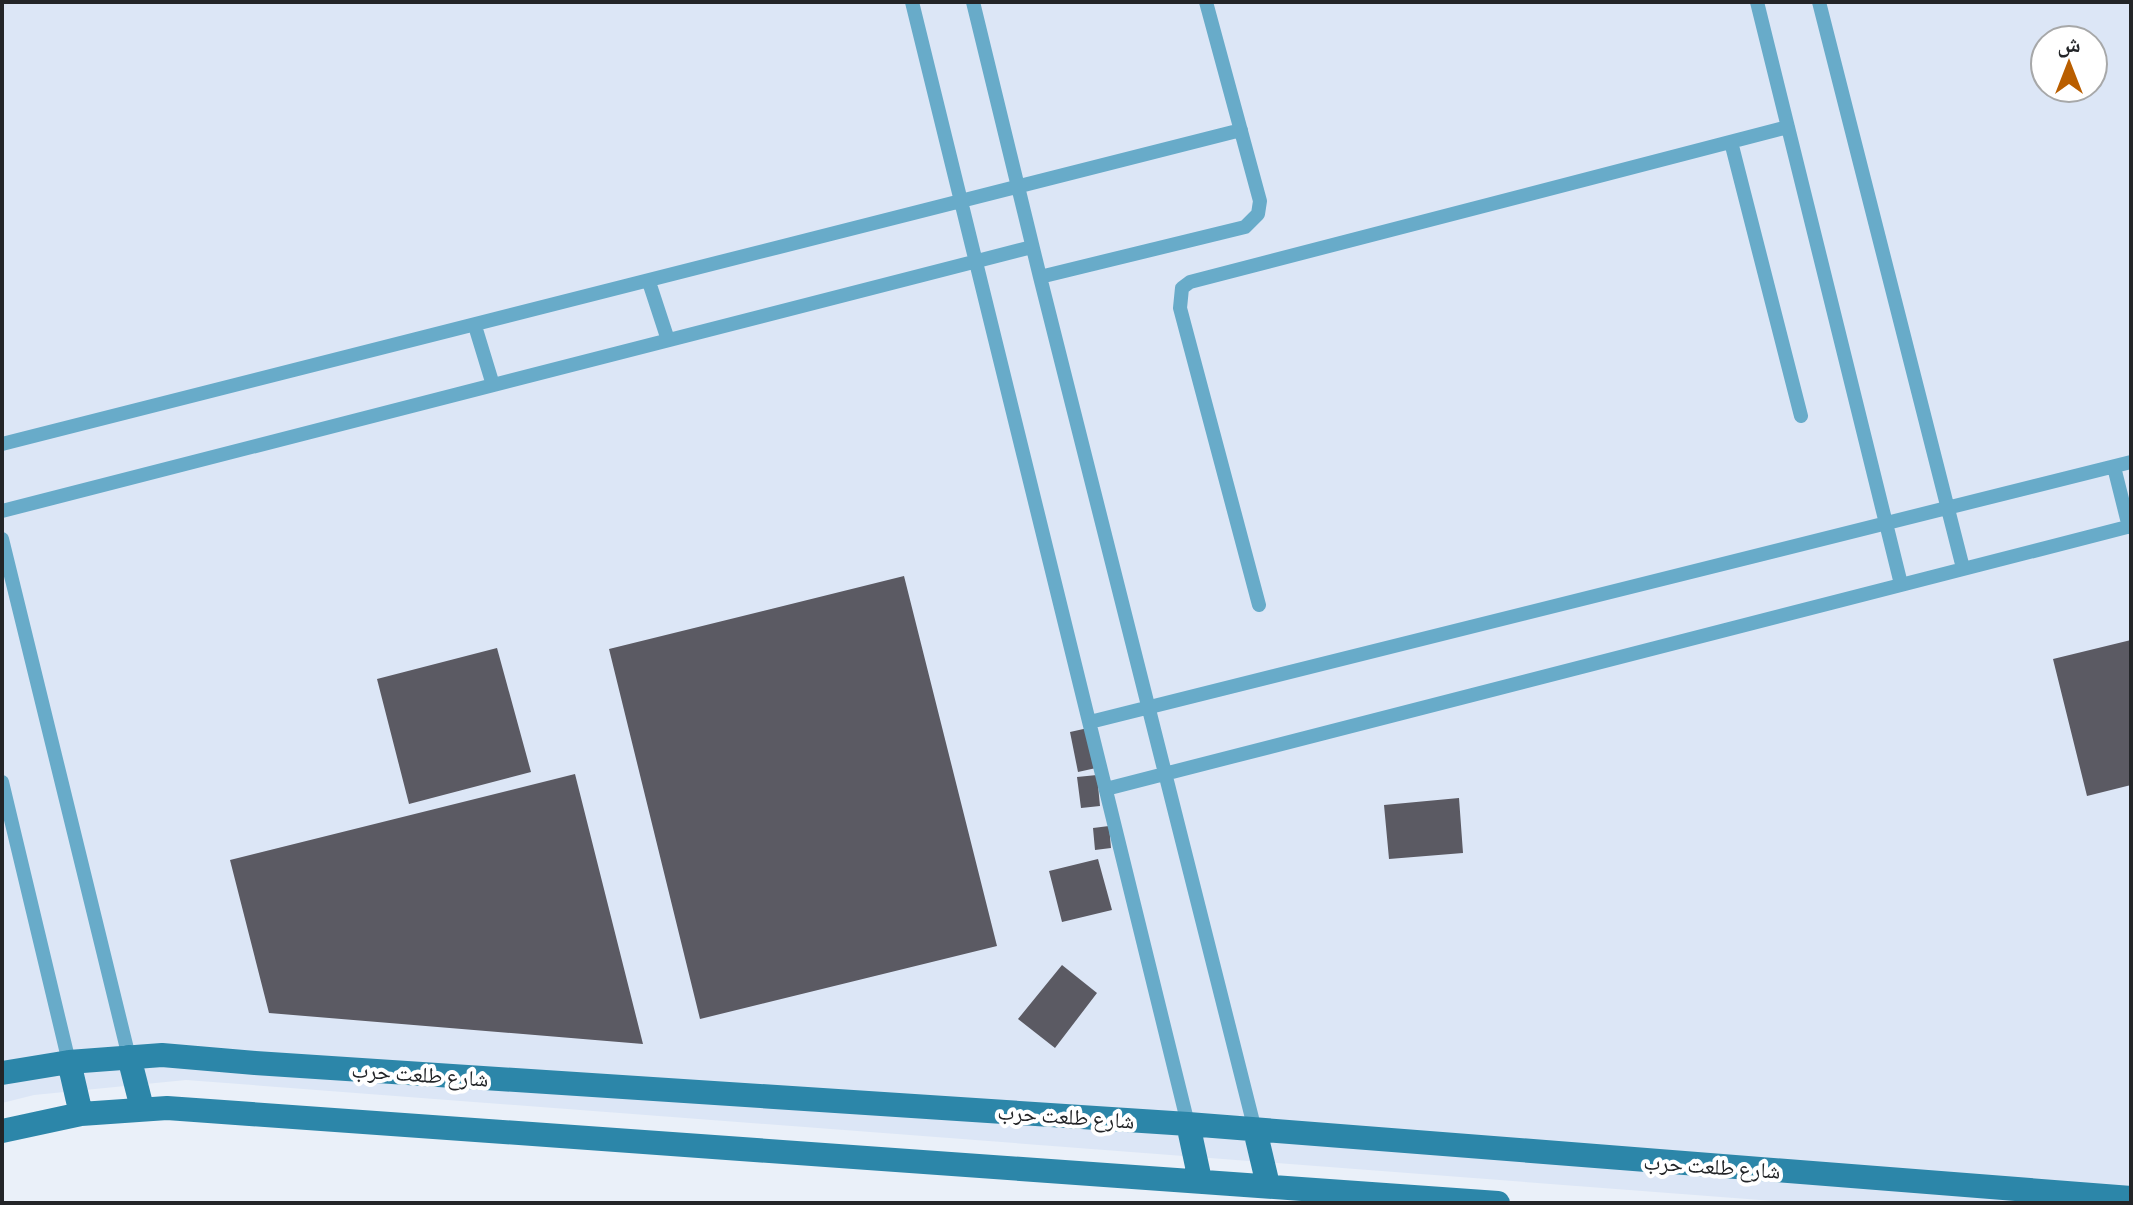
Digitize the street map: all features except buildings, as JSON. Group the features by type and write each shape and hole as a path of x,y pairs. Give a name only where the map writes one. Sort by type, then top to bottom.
{"main road":[{"name":"شارع طلعت حرب","path":"2,1073 69,1062 162,1055 1188,1124 2131,1198"},
{"path":"129,1057 142,1108"},
{"path":"69,1062 81,1114"},
{"path":"2,1131 81,1114 142,1108 243,1112 1498,1203"},
{"path":"1188,1124 1200,1180"},
{"path":"1255,1130 1268,1185"}],"lane":[{"path":"912,2 1188,1124"},
{"path":"973,2 1255,1130"},
{"path":"1040,277 1245,227 1258,214 1260,201 1206,2"},
{"path":"1757,2 1901,584"},
{"path":"1819,2 1963,568"},
{"path":"1259,605 1180,308 1182,288 1190,282 1788,127"},
{"path":"2,444 1241,130"},
{"path":"1731,142 1801,416"},
{"path":"2,511 1032,247"},
{"path":"649,282 668,340"},
{"path":"475,326 493,385"},
{"path":"1090,722 2131,462"},
{"path":"1106,789 2130,526 2114,467"},
{"path":"2,539 129,1057"},
{"path":"2,782 69,1062"}],"shaded area":[{"path":"2,2 2131,2 2131,1203 1801,1203 186,1080 34,1095 2,1103"}]}
